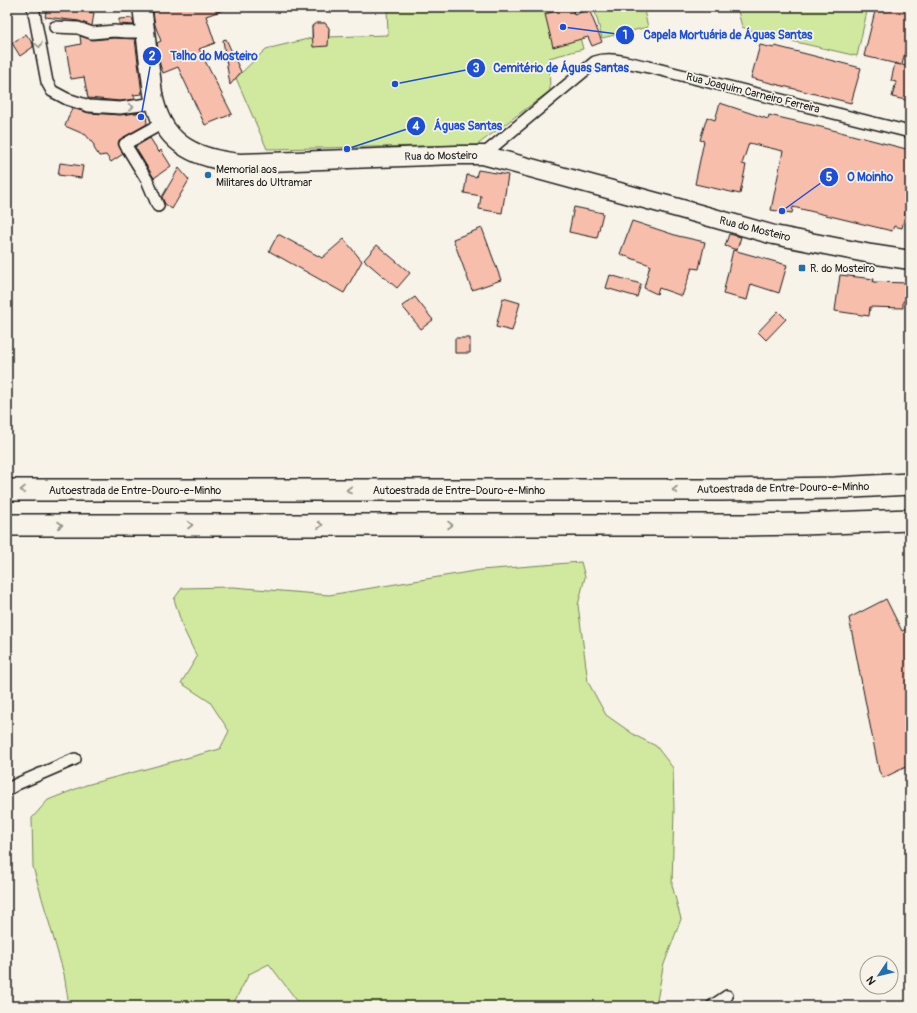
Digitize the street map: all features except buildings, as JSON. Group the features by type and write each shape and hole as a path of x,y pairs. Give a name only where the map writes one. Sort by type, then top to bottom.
{"highway":[{"name":"Autoestrada de Entre-Douro-e-Minho","path":"7,490 722,490 835,488 910,484"},
{"path":"7,525 746,525 910,520"}],"main road":[{"name":"Rua do Mosteiro","path":"142,7 155,103 161,120 171,135 187,149 205,157 240,163 456,155 483,156 774,235 871,254 908,257"}],"street":[{"path":"33,7 47,82 52,91 67,99 89,106 120,108 155,103"},
{"path":"55,27 78,28 92,32 145,32"},
{"name":"Rua Joaquim Carneiro Ferreira","path":"483,156 595,62 601,60 622,61 910,132"},
{"path":"158,206 147,180 125,144 154,128 161,120"},
{"path":"7,790 17,784 75,759"},
{"path":"712,1006 727,996"}],"green space":[{"path":"387,7 572,7 583,49 549,58 550,91 477,145 267,149 236,78 266,49 312,38 312,26 316,23 325,23 329,28 329,37 388,35"},
{"path":"594,7 643,7 648,27 602,38"},
{"path":"737,7 868,7 857,56 761,34 742,27"},
{"path":"581,562 585,577 578,605 588,682 606,715 636,736 656,746 673,768 674,810 672,885 681,919 663,967 656,1006 297,1006 298,1002 269,964 249,974 232,1006 69,1006 64,974 33,867 32,818 48,800 86,785 220,749 229,731 210,702 181,683 197,657 183,628 174,599 182,588 233,587 329,595 481,570"}],"place":[{"name":"Capela Mortuária de Águas Santas","path":"563,27"},
{"name":"Cemitério de Águas Santas","path":"395,84"},
{"name":"Talho do Mosteiro","path":"141,117"},
{"name":"Águas Santas","path":"347,149"},
{"name":"Memorial aos Militares do Ultramar","path":"208,175"},
{"name":"O Moinho","path":"782,211"},
{"name":"R. do Mosteiro","path":"802,268"}]}
